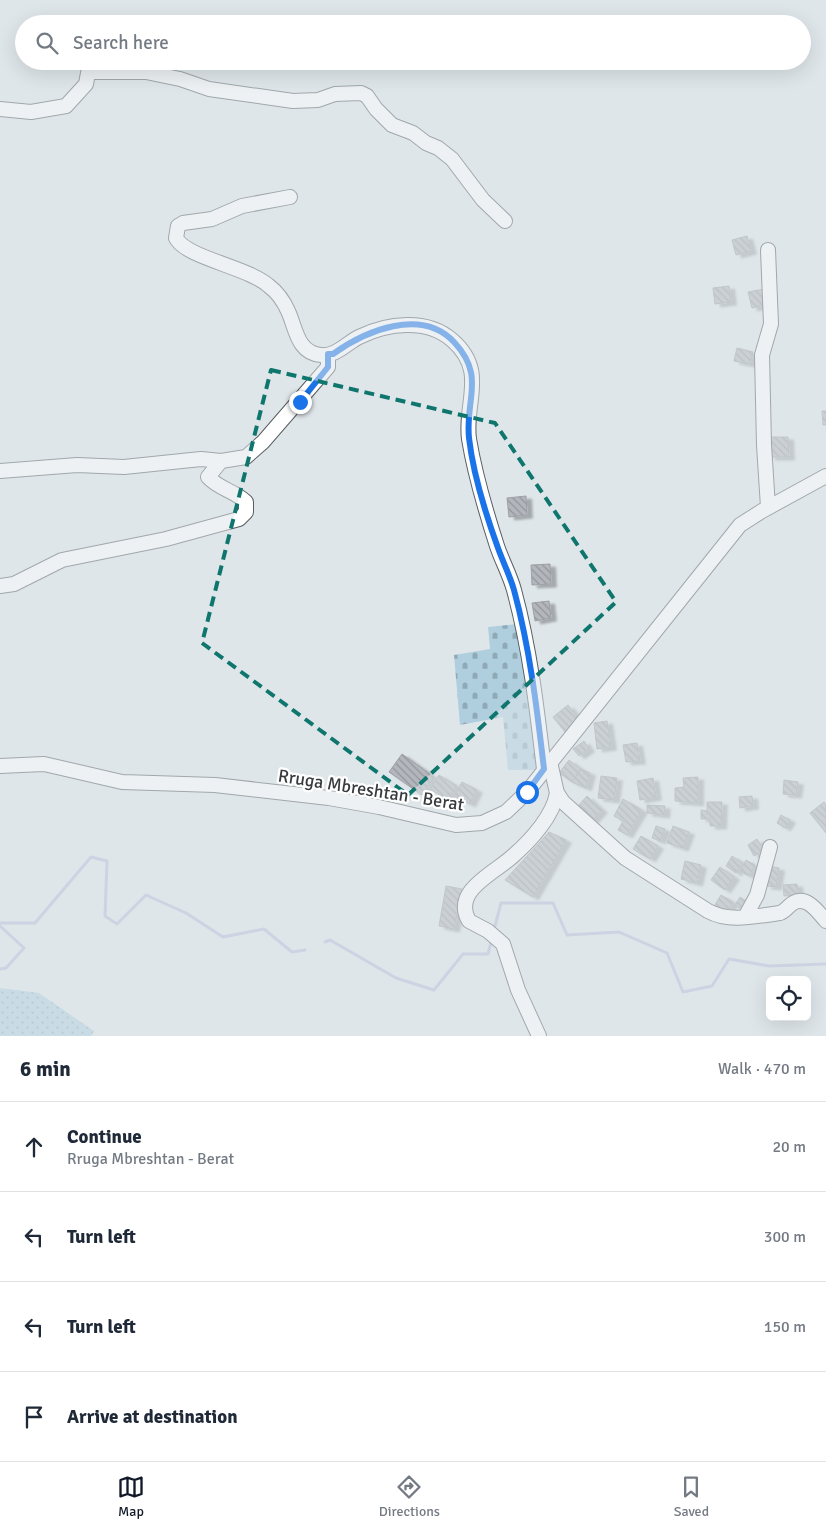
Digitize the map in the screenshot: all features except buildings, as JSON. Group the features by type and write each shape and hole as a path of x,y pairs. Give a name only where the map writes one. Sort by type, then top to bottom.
{"street":[{"path":"0,109 31,112 66,106 82,88 88,73 92,72 146,72 180,79 209,89 293,101 318,100 336,94 361,93 367,96 376,109 392,124 413,133 452,159 483,200 505,221"},
{"path":"290,197 242,206 206,221 183,223 178,226 176,238 186,249 235,267 268,285 281,298 301,345 321,356 333,354 358,337 375,331 422,324 436,328 452,340 462,351 470,368 474,386 469,419 469,438 492,529 514,588 523,626 547,766 562,802 625,858 718,916 745,917 780,913 793,903 799,901 812,906 826,921"},
{"path":"768,250 771,324 762,355 764,445 768,507"},
{"path":"0,471 77,465 124,467 201,459 221,461 246,456 263,442 328,367 328,354"},
{"path":"0,586 14,584 62,560 166,539 239,518 246,512 246,502 239,495 214,484 208,477 221,461"},
{"name":"Rruga Mbreshtan - Berat","path":"0,766 44,764 122,782 215,785 330,798 456,825 482,823 506,812 527,792 722,545 740,526 768,507 826,476"},
{"path":"539,1036 520,997 503,944 488,931 469,921 465,907 474,886 514,856 542,824 555,803 557,793"},
{"path":"745,917 757,896 770,847"}],"highlighted area":[{"path":"271,370 495,423 616,602 408,795 202,643"}],"green space":[{"path":"518,624 540,770 508,770 503,717 460,725 454,655 490,649 488,627"},
{"path":"0,988 39,993 94,1031 91,1036 0,1036"}],"waterway":[{"path":"0,923 35,923 91,857 107,861 105,916 117,924 146,895 186,913 223,937 264,929 292,952 305,950"},
{"path":"495,926 501,903 553,903 567,935 619,932 667,953 683,992 712,986 729,959 769,966 826,964"},
{"path":"0,926 24,948 6,968 0,969"},
{"path":"325,942 330,940 396,978 434,990 463,954 488,954 491,942"}],"route":[{"path":"300,402 328,367 328,354 333,354 358,337 375,331 404,325 422,324 436,328 452,340 462,351 470,368 474,386 469,419 469,438 474,464 498,549 514,588 523,626 536,703 544,769 527,792"}]}
